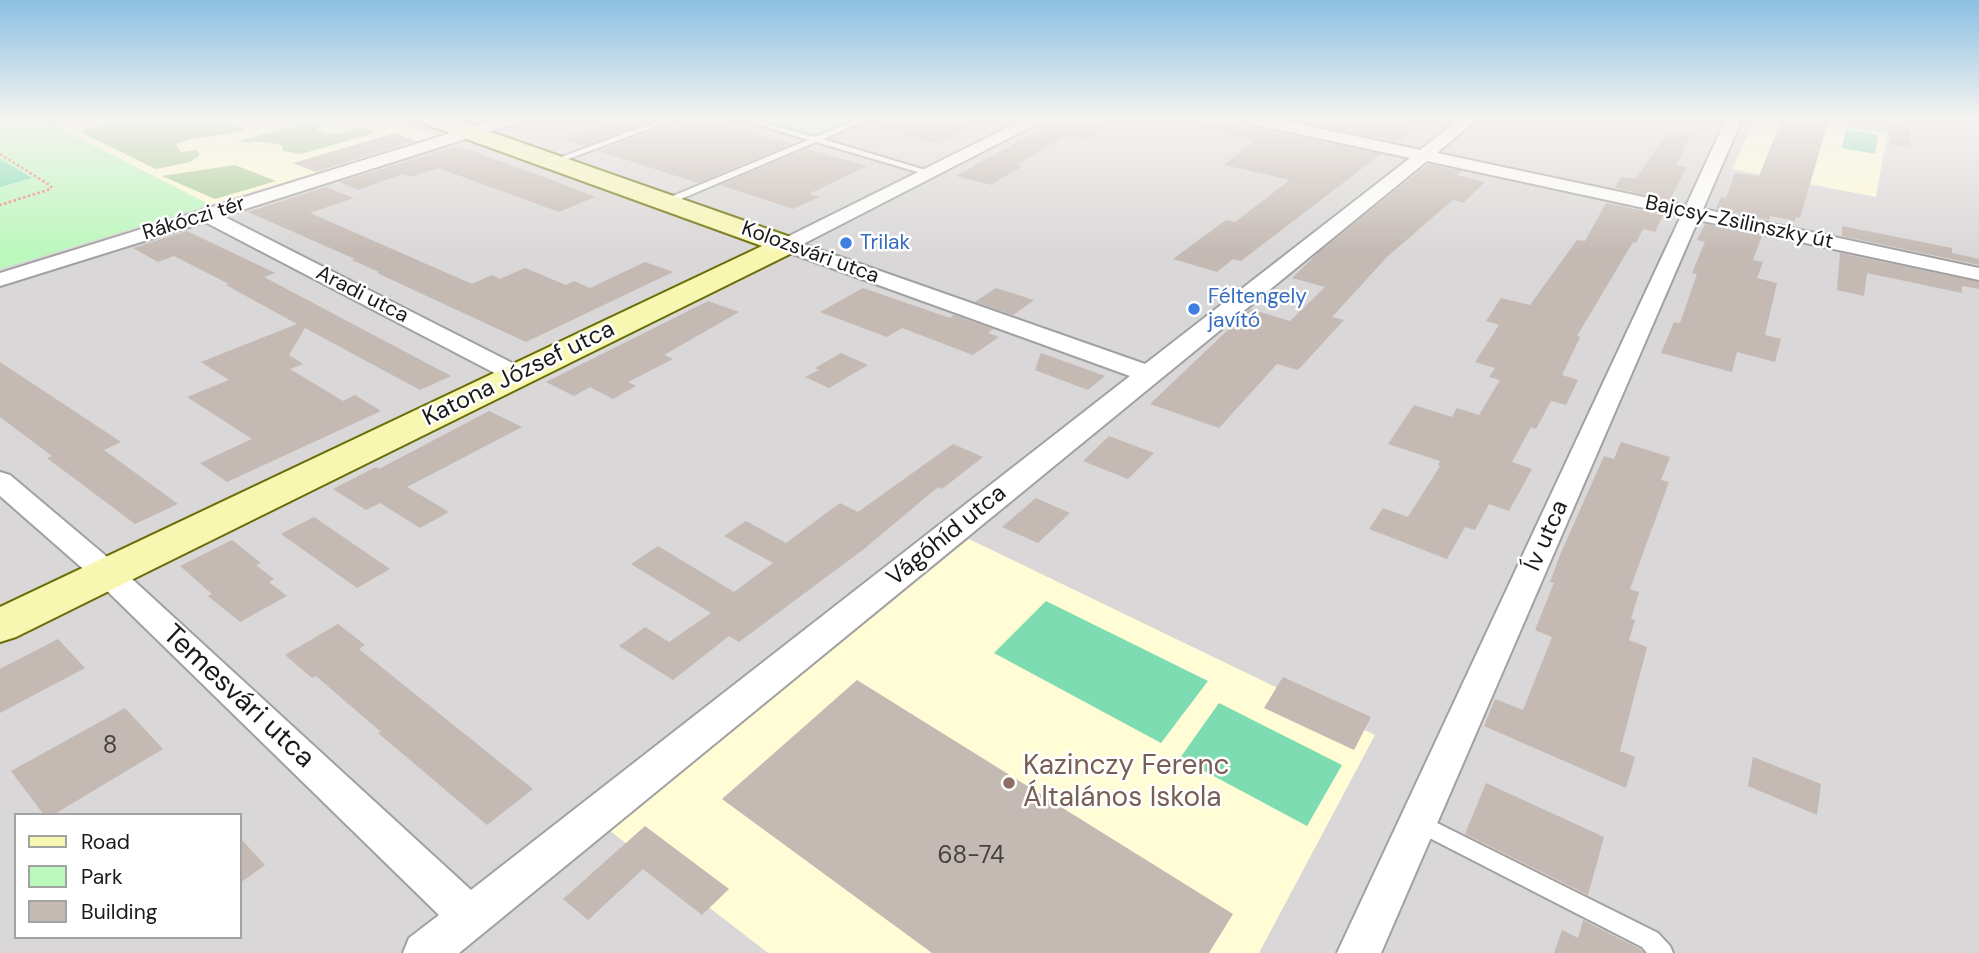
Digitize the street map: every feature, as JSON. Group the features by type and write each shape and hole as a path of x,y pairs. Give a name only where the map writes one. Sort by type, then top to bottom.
{"street":[{"name":"Rákóczi tér","path":"0,279 372,163"},
{"name":"Kolozsvári utca","path":"556,163 1149,374"},
{"name":"Katona József utca","path":"0,626 948,163"},
{"name":"Vágóhíd utca","path":"425,953 1415,163"},
{"name":"Bajcsy-Zsilinszky út","path":"1465,163 1979,274"},
{"name":"Ív utca","path":"1359,953 1714,163"},
{"name":"Aradi utca","path":"206,215 517,375"},
{"name":"Temesvári utca","path":"0,481 108,573 470,917"}],"lane":[{"path":"666,202 759,163"},
{"path":"898,163 931,173"},
{"path":"1418,822 1650,940 1662,953"}],"path":[{"path":"0,205 51,189 51,186 15,163"}],"shaded area":[{"path":"0,163 1979,163 1979,953 0,953"},
{"path":"129,163 346,163 210,205"},
{"path":"1735,163 1882,163 1876,197 1732,169"},
{"name":"Kazinczy Ferenc Általános Iskola","path":"969,539 1375,735 1259,953 768,953 610,831"}],"green space":[{"path":"0,163 129,163 210,205 0,269"},
{"path":"0,163 8,163 32,178 0,187"},
{"path":"145,163 183,163 156,169"},
{"path":"235,165 276,181 215,199 162,176"},
{"path":"1046,601 1208,681 1161,743 994,653"},
{"path":"1219,703 1342,765 1307,826 1180,758"}],"building":[{"path":"294,163 344,163 316,172"},
{"path":"400,163 506,163 595,197 559,212 438,168 411,177 403,174 358,190 339,182"},
{"path":"637,163 746,163 698,183"},
{"path":"771,163 858,163 867,166 809,194 820,197 793,209 720,185"},
{"path":"978,163 1020,163 1017,165 1023,166 991,185 955,176"},
{"path":"1369,163 1241,261 1233,259 1217,272 1173,259 1226,220 1235,222 1290,180 1224,165"},
{"path":"1646,163 1677,163 1687,167 1670,200 1615,188 1621,177 1634,179"},
{"path":"1764,163 1816,163 1800,218 1796,217 1795,221 1770,216 1769,220 1716,209 1721,197 1726,198 1735,173 1759,176"},
{"path":"1428,164 1462,171 1457,175 1485,182 1463,203 1454,200 1449,203 1387,257 1332,317 1344,320 1298,370 1277,364 1219,428 1150,404 1250,309 1290,321 1325,287 1292,278 1319,252"},
{"path":"325,187 354,198 310,213 472,284 492,275 500,279 525,268 566,285 574,281 590,288 645,262 673,272 526,342 352,260 355,259 248,212"},
{"path":"1606,203 1663,215 1655,232 1643,229 1636,243 1633,242 1577,336 1580,337 1562,375 1578,380 1566,405 1551,401 1536,429 1531,427 1512,462 1532,469 1509,511 1489,504 1475,530 1465,527 1447,559 1369,529 1383,508 1408,517 1440,466 1440,461 1388,444 1414,405 1452,417 1457,408 1479,415 1500,380 1489,377 1495,368 1475,362 1499,325 1486,321 1501,298 1530,305 1577,240 1585,241"},
{"path":"1705,224 1762,236 1753,260 1763,262 1757,278 1777,283 1765,335 1781,339 1775,362 1737,352 1732,372 1661,353 1674,322 1680,323 1697,274 1692,273 1705,242 1697,240"},
{"path":"1842,226 1952,248 1952,253 1979,259 1979,265 1842,236"},
{"path":"187,231 275,273 264,277 451,376 420,390 305,328 289,355 303,364 290,369 343,401 355,395 381,411 227,482 200,463 252,439 187,397 229,380 201,362 297,324 226,285 229,284 174,256 158,262 133,248"},
{"path":"1840,253 1979,282 1979,289 1962,286 1962,293 1867,273 1864,296 1837,290"},
{"path":"863,288 950,318 954,315 993,329 988,333 999,337 973,355 902,328 887,337 820,312"},
{"path":"996,288 1034,300 1013,315 975,302"},
{"path":"708,301 739,312 664,355 673,359 628,382 636,386 613,399 590,387 574,396 546,382"},
{"path":"841,353 868,365 829,388 805,377 819,370 815,368"},
{"path":"1041,353 1105,376 1088,390 1035,370"},
{"path":"0,362 121,442 104,450 178,504 135,524 47,458 52,456 0,417"},
{"path":"489,411 522,427 407,487 449,512 420,528 380,503 366,510 333,489 376,467 379,469"},
{"path":"1109,436 1154,453 1128,479 1083,461"},
{"path":"1621,442 1670,457 1661,480 1669,482 1630,589 1639,592 1631,619 1635,620 1629,640 1647,647 1620,751 1635,757 1626,788 1484,726 1495,699 1523,710 1552,637 1535,630 1554,583 1550,582 1604,456 1614,459"},
{"path":"953,444 983,457 942,489 938,487 864,549 739,642 729,636 673,680 619,646 645,627 669,642 711,613 631,564 658,546 734,592 773,563 724,536 746,521 786,543 840,503 858,512"},
{"path":"1036,498 1070,513 1038,543 1002,527"},
{"path":"314,517 390,569 357,588 281,534"},
{"path":"232,540 261,563 256,565 274,579 269,582 287,596 240,622 208,596 212,594 180,566"},
{"path":"338,624 365,645 359,649 533,789 487,825 378,733 381,732 316,676 312,678 285,655"},
{"path":"58,639 85,668 0,713 0,669"},
{"path":"1283,677 1371,717 1354,750 1264,708"},
{"path":"857,680 1233,914 1209,953 932,953 722,799"},
{"path":"125,708 163,749 56,813 42,813 11,771"},
{"path":"1753,757 1821,784 1817,815 1748,786"},
{"path":"1486,783 1604,837 1588,895 1465,834"},
{"path":"645,826 729,889 702,915 643,869 588,920 563,899"},
{"path":"242,840 265,865 242,882"},
{"path":"1583,920 1644,953 1554,953 1562,930 1578,938"}],"place":[{"name":"Trilak","path":"846,243"},
{"name":"Féltengely javító","path":"1194,309"},
{"name":"Kazinczy Ferenc Általános Iskola","path":"1009,783"}]}
